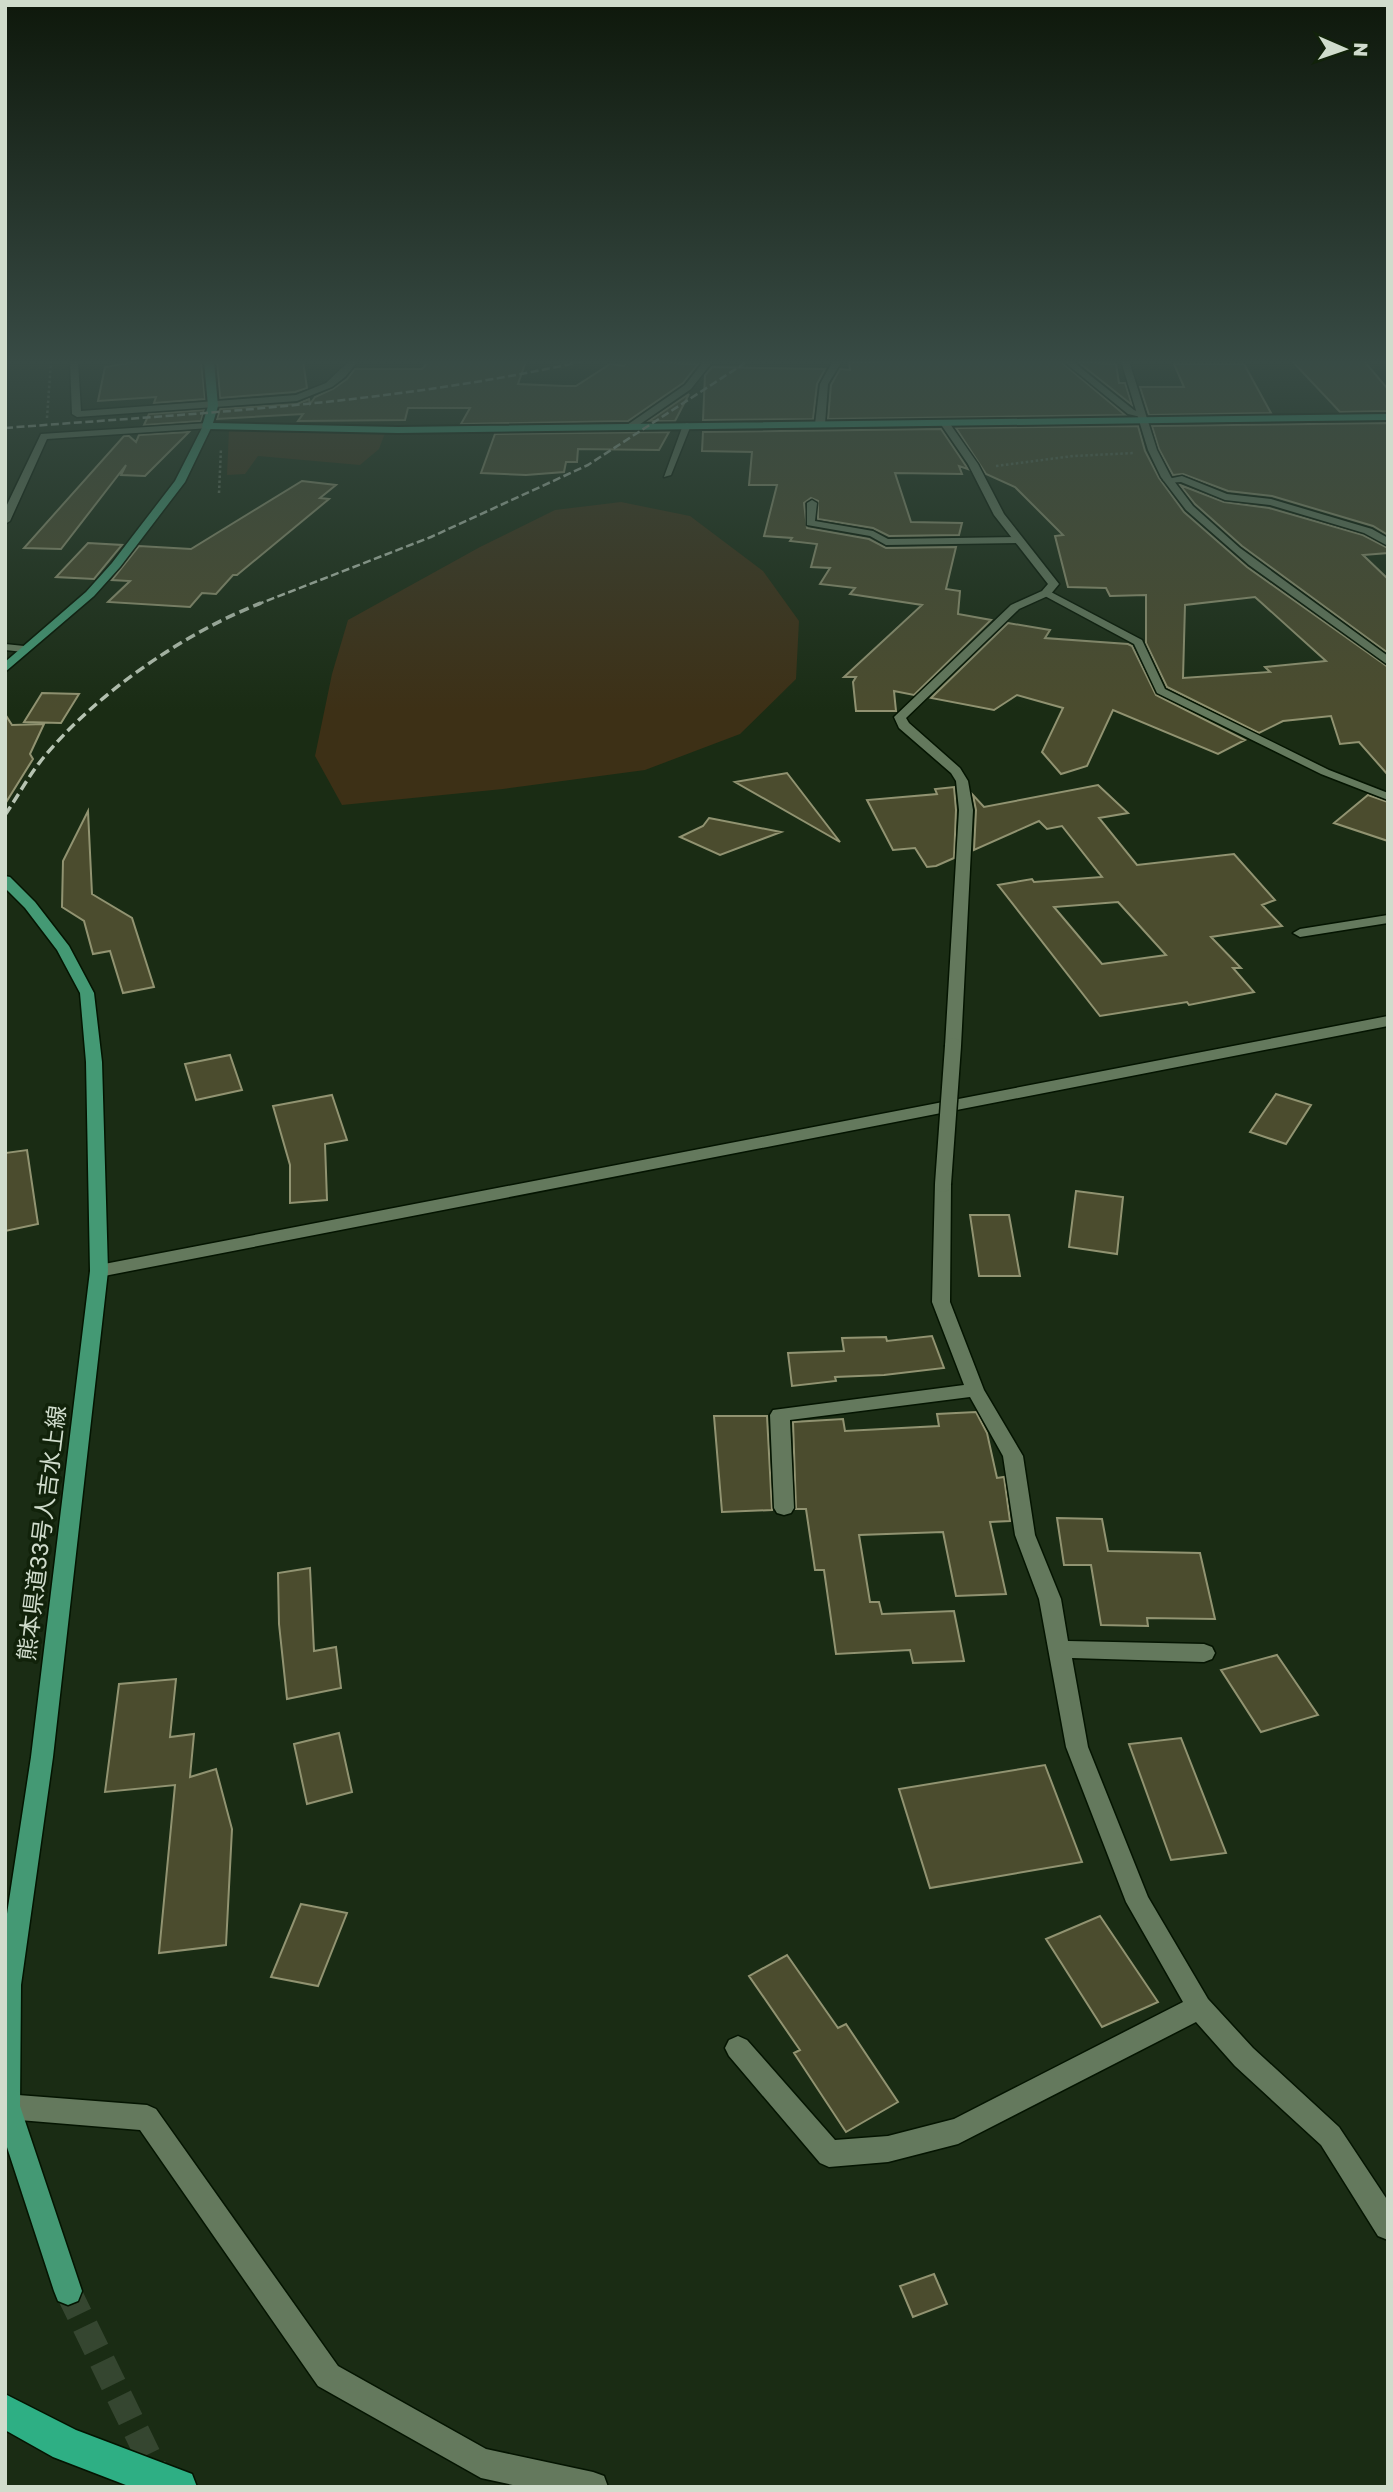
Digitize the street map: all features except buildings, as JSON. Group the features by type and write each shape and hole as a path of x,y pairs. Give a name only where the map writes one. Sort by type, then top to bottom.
{"highway":[{"path":"5,2411 66,2444 179,2487"}],"main road":[{"path":"5,669 24,649 90,594 116,565 182,477"},
{"name":"熊本県道33号人吉水上線","path":"5,880 30,905 64,949 87,993 94,1062 99,1272 42,1757 7,1986 7,2106 68,2291"}],"street":[{"path":"5,521 25,477"},
{"path":"979,477 999,514 1054,584 1046,593 1015,607 900,718 904,725 956,771 962,781 965,810 943,1184 941,1302 975,1390 1013,1456 1026,1535 1050,1599 1077,1747 1138,1902 1199,2007 1244,2057 1330,2136 1388,2226"},
{"path":"1168,480 1182,479 1225,496 1271,502 1368,531 1388,543"},
{"path":"1168,480 1205,523 1236,551 1388,662"},
{"path":"5,648 24,649"},
{"path":"1300,933 1388,919"},
{"path":"99,1272 1388,1021"},
{"path":"784,1508 780,1415 975,1390"},
{"path":"1059,1649 1204,1653"},
{"path":"738,2048 829,2154 888,2149 958,2131 1199,2007"},
{"path":"7,2106 147,2118 328,2376 481,2463 593,2487"}],"lane":[{"path":"812,503 810,523 873,534 886,542 1019,540"},
{"path":"1046,593 1138,642 1161,691 1325,772 1388,797"}],"path":[{"path":"219,477 219,493"}],"shaded area":[{"path":"621,502 690,516 763,571 799,621 796,679 740,734 645,770 503,789 342,805 315,756 332,674 348,620 480,547 555,510"}],"tunnel":[{"path":"68,2291 160,2480"}],"railway":[{"path":"260,603 431,537 561,477"},
{"path":"5,815 44,757 89,710 172,648 260,603"},
{"path":"256,605 260,603"}]}
